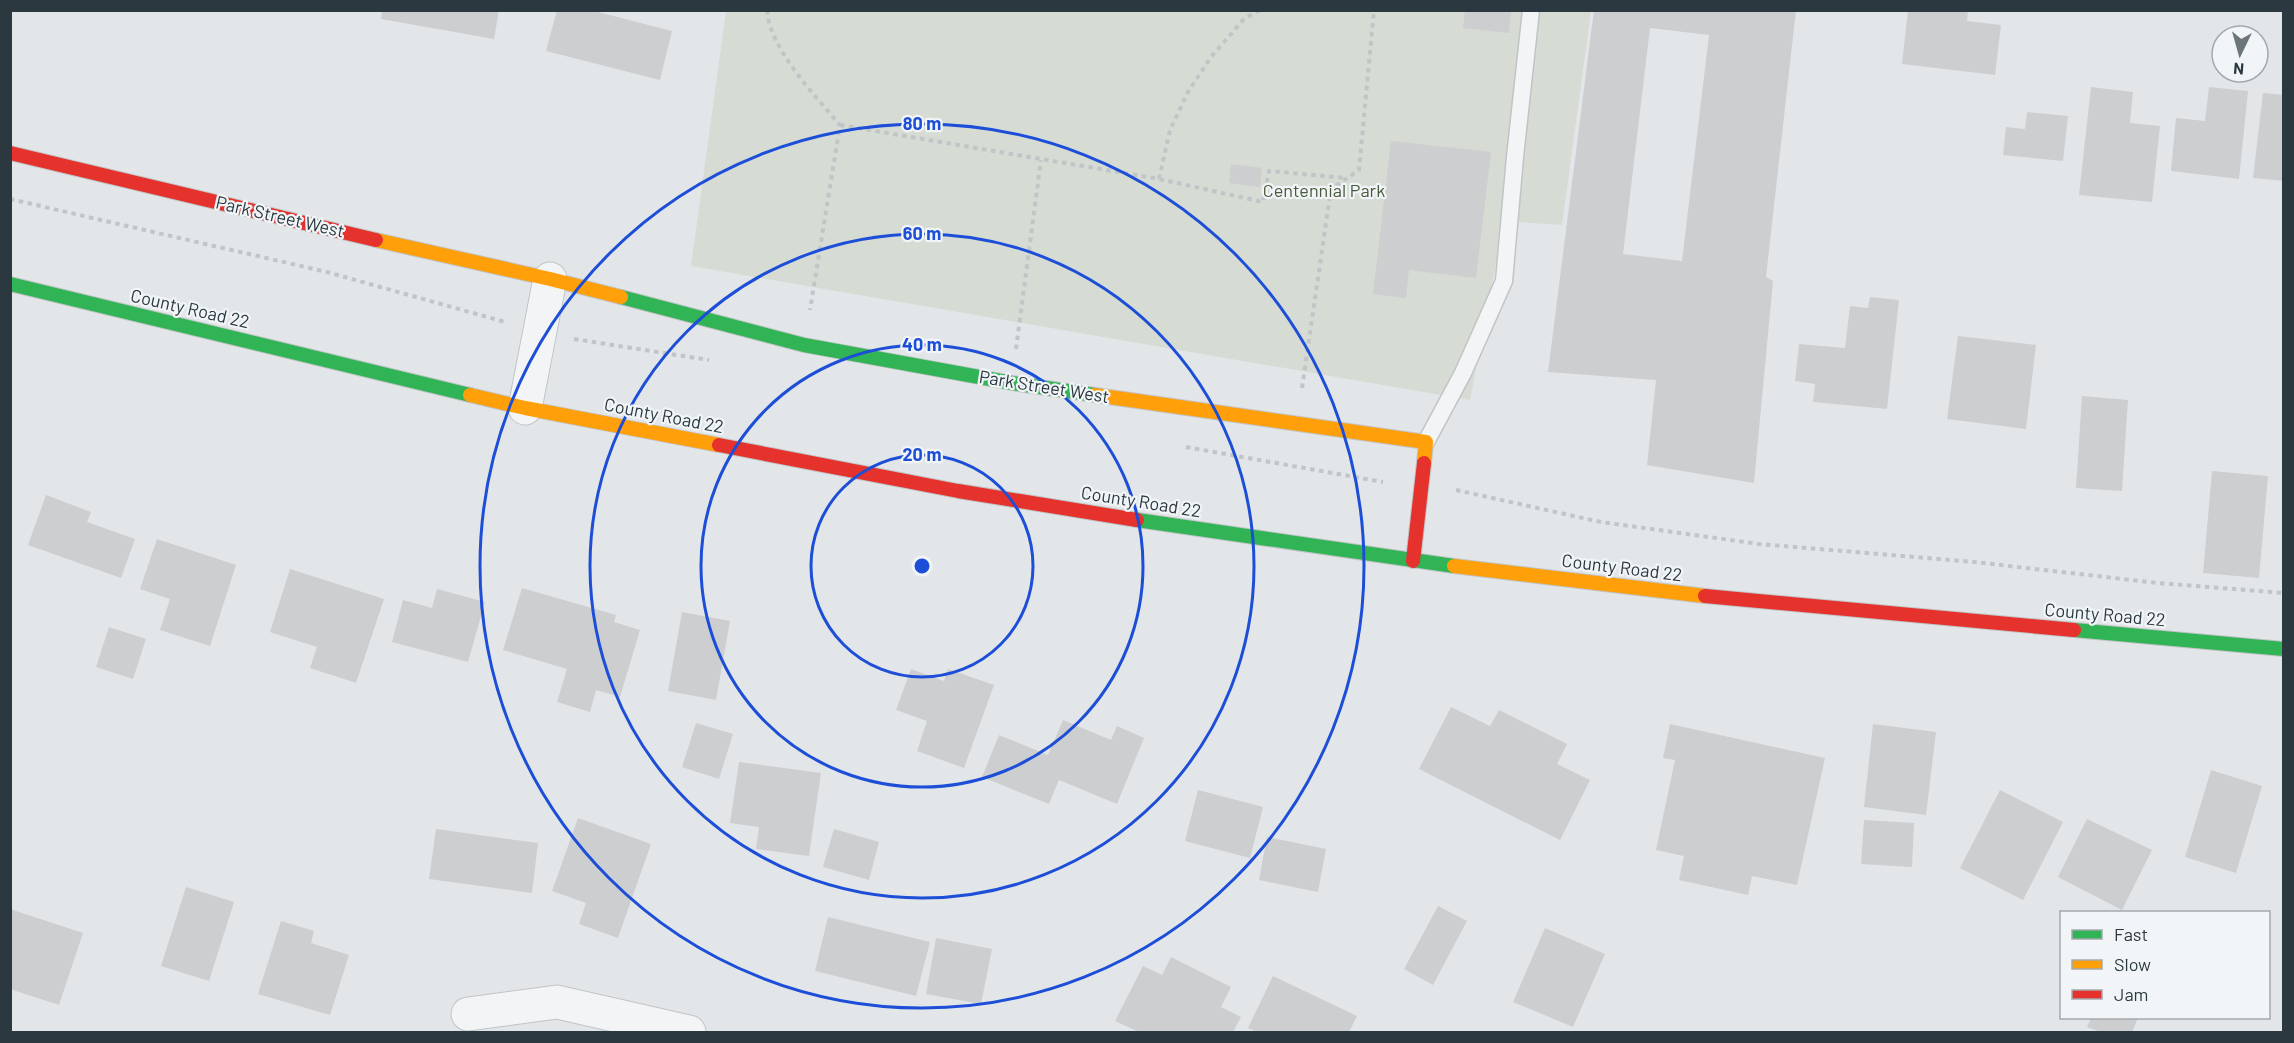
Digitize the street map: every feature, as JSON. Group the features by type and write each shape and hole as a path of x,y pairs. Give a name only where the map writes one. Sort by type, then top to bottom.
{"main road":[{"name":"Park Street West","path":"10,153 550,279 804,345 1012,383 1426,442"},
{"name":"County Road 22","path":"10,284 525,408 969,493 1413,561 1754,602 2283,649"},
{"path":"1413,561 1426,442"}],"street":[{"path":"525,408 550,279"},
{"path":"468,1014 557,1002 688,1032"}],"lane":[{"path":"1426,442 1463,373 1504,281 1531,10"}],"path":[{"path":"767,10 768,24 800,79 840,125 1159,179 1263,202 1269,171 1347,178"},
{"path":"1159,179 1170,130 1188,92 1211,57 1244,19 1260,10"},
{"path":"1297,424 1331,189 1359,170 1374,10"},
{"path":"804,345 840,125"},
{"path":"1012,383 1041,159"},
{"path":"10,199 327,272 505,322"},
{"path":"1455,490 1601,522 1760,544 1974,562 2158,584 2283,593"}],"green space":[{"name":"Centennial Park","path":"726,11 1591,11 1562,225 1504,221 1470,400 691,266"}],"building":[{"path":"382,10 499,10 494,39 381,19"},
{"path":"557,10 590,10 672,31 660,80 546,51"},
{"path":"1465,10 1511,10 1509,33 1463,28"},
{"path":"1594,10 1796,10 1766,277 1773,281 1754,483 1647,465 1656,380 1548,372","holes":["1650,28 1709,35 1682,261 1623,254"]},
{"path":"1908,10 1968,10 1967,21 2001,25 1995,75 1902,64"},
{"path":"2091,87 2133,92 2130,123 2160,126 2152,202 2079,195"},
{"path":"2209,87 2248,91 2239,179 2171,171 2176,118 2205,121"},
{"path":"2263,93 2284,95 2284,181 2253,178"},
{"path":"2027,112 2068,116 2063,161 2003,155 2006,127 2025,129"},
{"path":"1391,141 1491,152 1476,278 1409,270 1406,298 1373,294"},
{"path":"1231,164 1262,168 1260,187 1229,183"},
{"path":"1870,297 1899,300 1887,409 1813,402 1815,384 1795,381 1799,344 1845,348 1850,306 1868,308"},
{"path":"1958,336 2036,345 2026,429 1947,419"},
{"path":"2082,396 2128,400 2122,491 2076,488"},
{"path":"2212,471 2268,476 2259,578 2203,573"},
{"path":"46,495 91,512 87,522 135,539 121,578 28,545"},
{"path":"157,539 236,565 210,646 160,630 170,599 140,589"},
{"path":"290,569 384,599 356,683 310,668 317,647 270,632"},
{"path":"522,588 616,615 614,622 640,630 620,697 596,690 590,712 557,702 567,669 503,650"},
{"path":"437,589 485,602 468,662 392,642 403,600 432,608"},
{"path":"682,612 730,621 716,700 668,691"},
{"path":"109,627 146,639 133,679 96,667"},
{"path":"911,669 944,681 948,669 994,685 964,768 917,751 927,721 896,710"},
{"path":"1451,707 1490,726 1499,710 1567,744 1557,764 1590,780 1560,840 1419,769"},
{"path":"1063,720 1111,740 1117,726 1144,738 1117,804 1059,780 1049,804 982,777 999,735 1048,755"},
{"path":"696,723 733,734 719,779 682,767"},
{"path":"1670,724 1825,758 1797,885 1752,876 1748,895 1679,880 1684,856 1656,850 1675,760 1663,758"},
{"path":"1873,724 1936,732 1926,815 1864,807"},
{"path":"739,762 821,773 809,856 756,849 759,827 730,823"},
{"path":"2211,770 2262,786 2236,873 2185,857"},
{"path":"1198,790 1263,807 1250,858 1185,841"},
{"path":"2000,790 2063,822 2023,900 1960,868"},
{"path":"578,818 651,844 618,938 579,924 586,903 552,891"},
{"path":"2087,819 2152,850 2122,910 2058,877"},
{"path":"1864,820 1914,823 1912,867 1861,864"},
{"path":"436,829 538,843 532,893 429,879"},
{"path":"834,829 879,842 869,880 823,867"},
{"path":"1267,837 1326,849 1318,892 1259,880"},
{"path":"186,887 234,902 209,981 161,966"},
{"path":"1438,906 1467,921 1433,985 1404,969"},
{"path":"10,909 83,933 59,1005 10,989"},
{"path":"828,917 930,942 916,996 815,971"},
{"path":"281,921 314,931 311,943 349,955 330,1015 258,994"},
{"path":"1545,928 1605,954 1573,1027 1513,1002"},
{"path":"936,938 992,949 981,1004 926,994"},
{"path":"1171,957 1231,987 1221,1007 1241,1017 1233,1032 1139,1032 1115,1021 1143,966 1162,975"},
{"path":"1273,976 1357,1016 1349,1032 1257,1032 1248,1028"},
{"path":"2091,1019 2138,1019 2132,1032 2101,1032 2087,1027"}],"traffic: fast":[{"path":"10,284 470,395"},
{"path":"621,297 804,345 1012,383 1095,395"},
{"path":"1137,520 1454,566"},
{"path":"2074,630 2284,649"}],"traffic: slow":[{"path":"376,240 621,297"},
{"path":"470,395 525,408 719,445"},
{"path":"1095,395 1426,442 1424,463"},
{"path":"1454,566 1705,596"}],"traffic: jam":[{"path":"10,153 376,240"},
{"path":"719,445 958,491 1137,520"},
{"path":"1413,561 1424,463"},
{"path":"1705,596 2074,630"}]}
